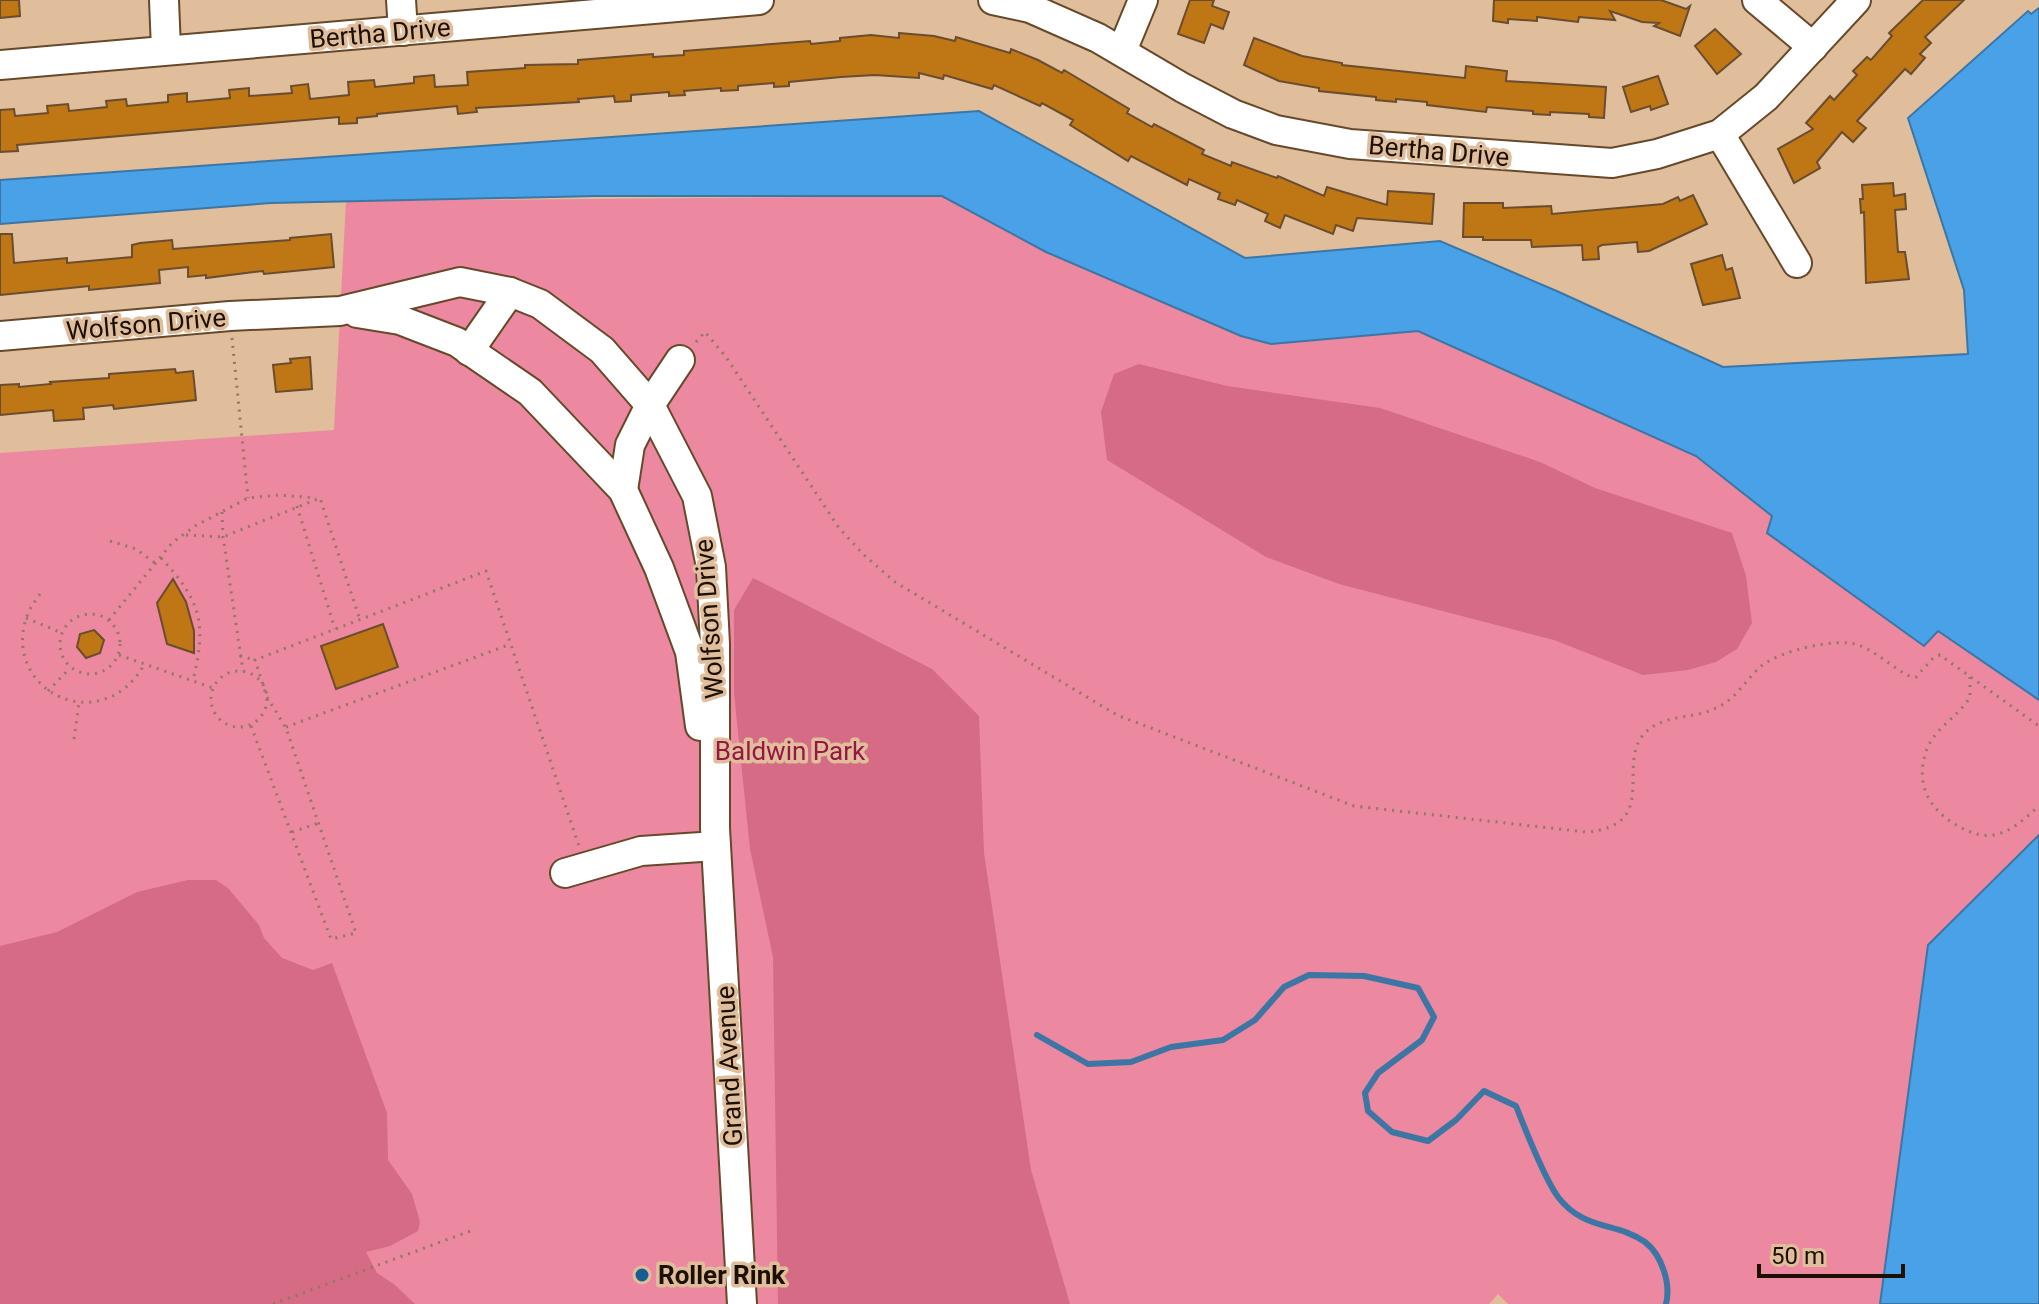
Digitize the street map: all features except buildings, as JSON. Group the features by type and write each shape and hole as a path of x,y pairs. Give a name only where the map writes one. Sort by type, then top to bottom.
{"street":[{"path":"164,0 166,49"},
{"path":"401,0 403,31"},
{"name":"Bertha Drive","path":"0,65 403,31 632,6 759,0"},
{"name":"Bertha Drive","path":"993,0 1030,8 1098,38 1233,114 1276,130 1350,144 1612,163 1657,154 1720,134 1766,97 1856,0"},
{"path":"1122,51 1143,0"},
{"path":"1757,0 1813,47"},
{"path":"1720,134 1797,263"},
{"name":"Wolfson Drive","path":"0,336 230,316 340,311 460,282 510,292 540,304 602,350 650,405 697,496 711,567 715,644 715,837"},
{"path":"469,351 510,292"},
{"name":"Wolfson Drive","path":"340,311 400,320 457,342 530,392 623,490 659,568 690,652 715,837"},
{"path":"623,490 630,445 650,405 680,360"},
{"path":"575,869 641,851 715,837"},
{"name":"Grand Avenue","path":"715,837 742,1304"}],"path":[{"path":"230,316 248,498"},
{"path":"680,360 705,332 726,357 839,528 895,582 1117,715 1354,806 1598,831 1613,825 1633,802 1636,745 1650,727 1671,718 1704,714 1722,706 1762,665 1778,657 1802,649 1846,642 1866,648 1911,677 1916,677 1933,658 1940,655 2039,726"},
{"path":"109,620 172,543 195,526 248,498 279,495 320,498"},
{"path":"186,535 223,537 320,498"},
{"path":"320,498 360,620"},
{"path":"297,506 335,629"},
{"path":"222,511 243,671"},
{"path":"110,541 136,549 155,563"},
{"path":"160,557 183,582 199,613 201,647 193,680"},
{"path":"240,656 255,660 486,571 511,644 575,869"},
{"path":"40,594 26,618 23,634 25,656 33,676 48,692 67,702 105,700 124,690 139,675 145,663"},
{"path":"100,614 109,620 120,636 119,655 107,669 98,673 88,674 70,668 60,650 62,633 70,620 79,615 100,614"},
{"path":"26,618 62,633"},
{"path":"286,728 511,644"},
{"path":"119,655 213,688"},
{"path":"251,726 331,939 356,933 286,728 267,697 255,660"},
{"path":"48,692 70,668"},
{"path":"264,687 260,679 243,671 225,674 213,688 211,706 221,722 239,728 251,726 263,714 267,697"},
{"path":"1970,677 1970,697 1926,750 1924,777 1928,801 1944,818 1980,836 1992,836 2011,829 2039,806"},
{"path":"74,739 79,703"},
{"path":"292,832 319,823"},
{"path":"273,1304 473,1230"}],"green space":[{"name":"Baldwin Park","path":"942,196 1083,268 1241,336 1271,344 1418,331 1696,456 1772,516 1923,646 1937,631 2039,700 2039,835 1928,946 1880,1304 1508,1304 1498,1294 1489,1304 0,1304 0,453 334,430 346,201"},
{"path":"1139,364 1227,386 1380,408 1540,462 1595,488 1732,533 1746,576 1752,623 1737,649 1716,662 1688,670 1643,675 1554,640 1339,584 1266,557 1107,460 1101,412 1114,374"},
{"path":"753,578 932,669 979,716 984,853 1031,1170 1070,1304 778,1304 773,957 750,849 734,693 734,610"},
{"path":"188,880 216,880 228,888 282,958 313,970 332,963 387,1113 388,1160 412,1194 420,1222 418,1231 390,1246 366,1252 377,1273 415,1304 0,1304 0,946 57,932 137,892"}],"water":[{"path":"2039,8 2039,700 1938,631 1924,646 1767,533 1772,516 1696,456 1418,331 1271,344 1241,336 1046,252 942,196 596,196 271,203 0,224 0,180 979,111 1245,258 1440,241 1723,367 1968,354 1964,290 1908,118 2028,11 2031,14"},
{"path":"2039,835 2039,1304 1880,1304 1928,945"}],"waterway":[{"path":"1037,1035 1088,1064 1131,1062 1171,1047 1223,1040 1255,1020 1284,987 1309,975 1364,976 1418,988 1434,1017 1422,1040 1378,1073 1365,1093 1368,1111 1392,1132 1428,1141 1456,1120 1484,1091 1516,1106 1547,1177 1568,1208 1590,1221 1634,1236 1656,1254 1666,1279 1666,1304"}],"place":[{"name":"Roller Rink","path":"642,1275"}]}
